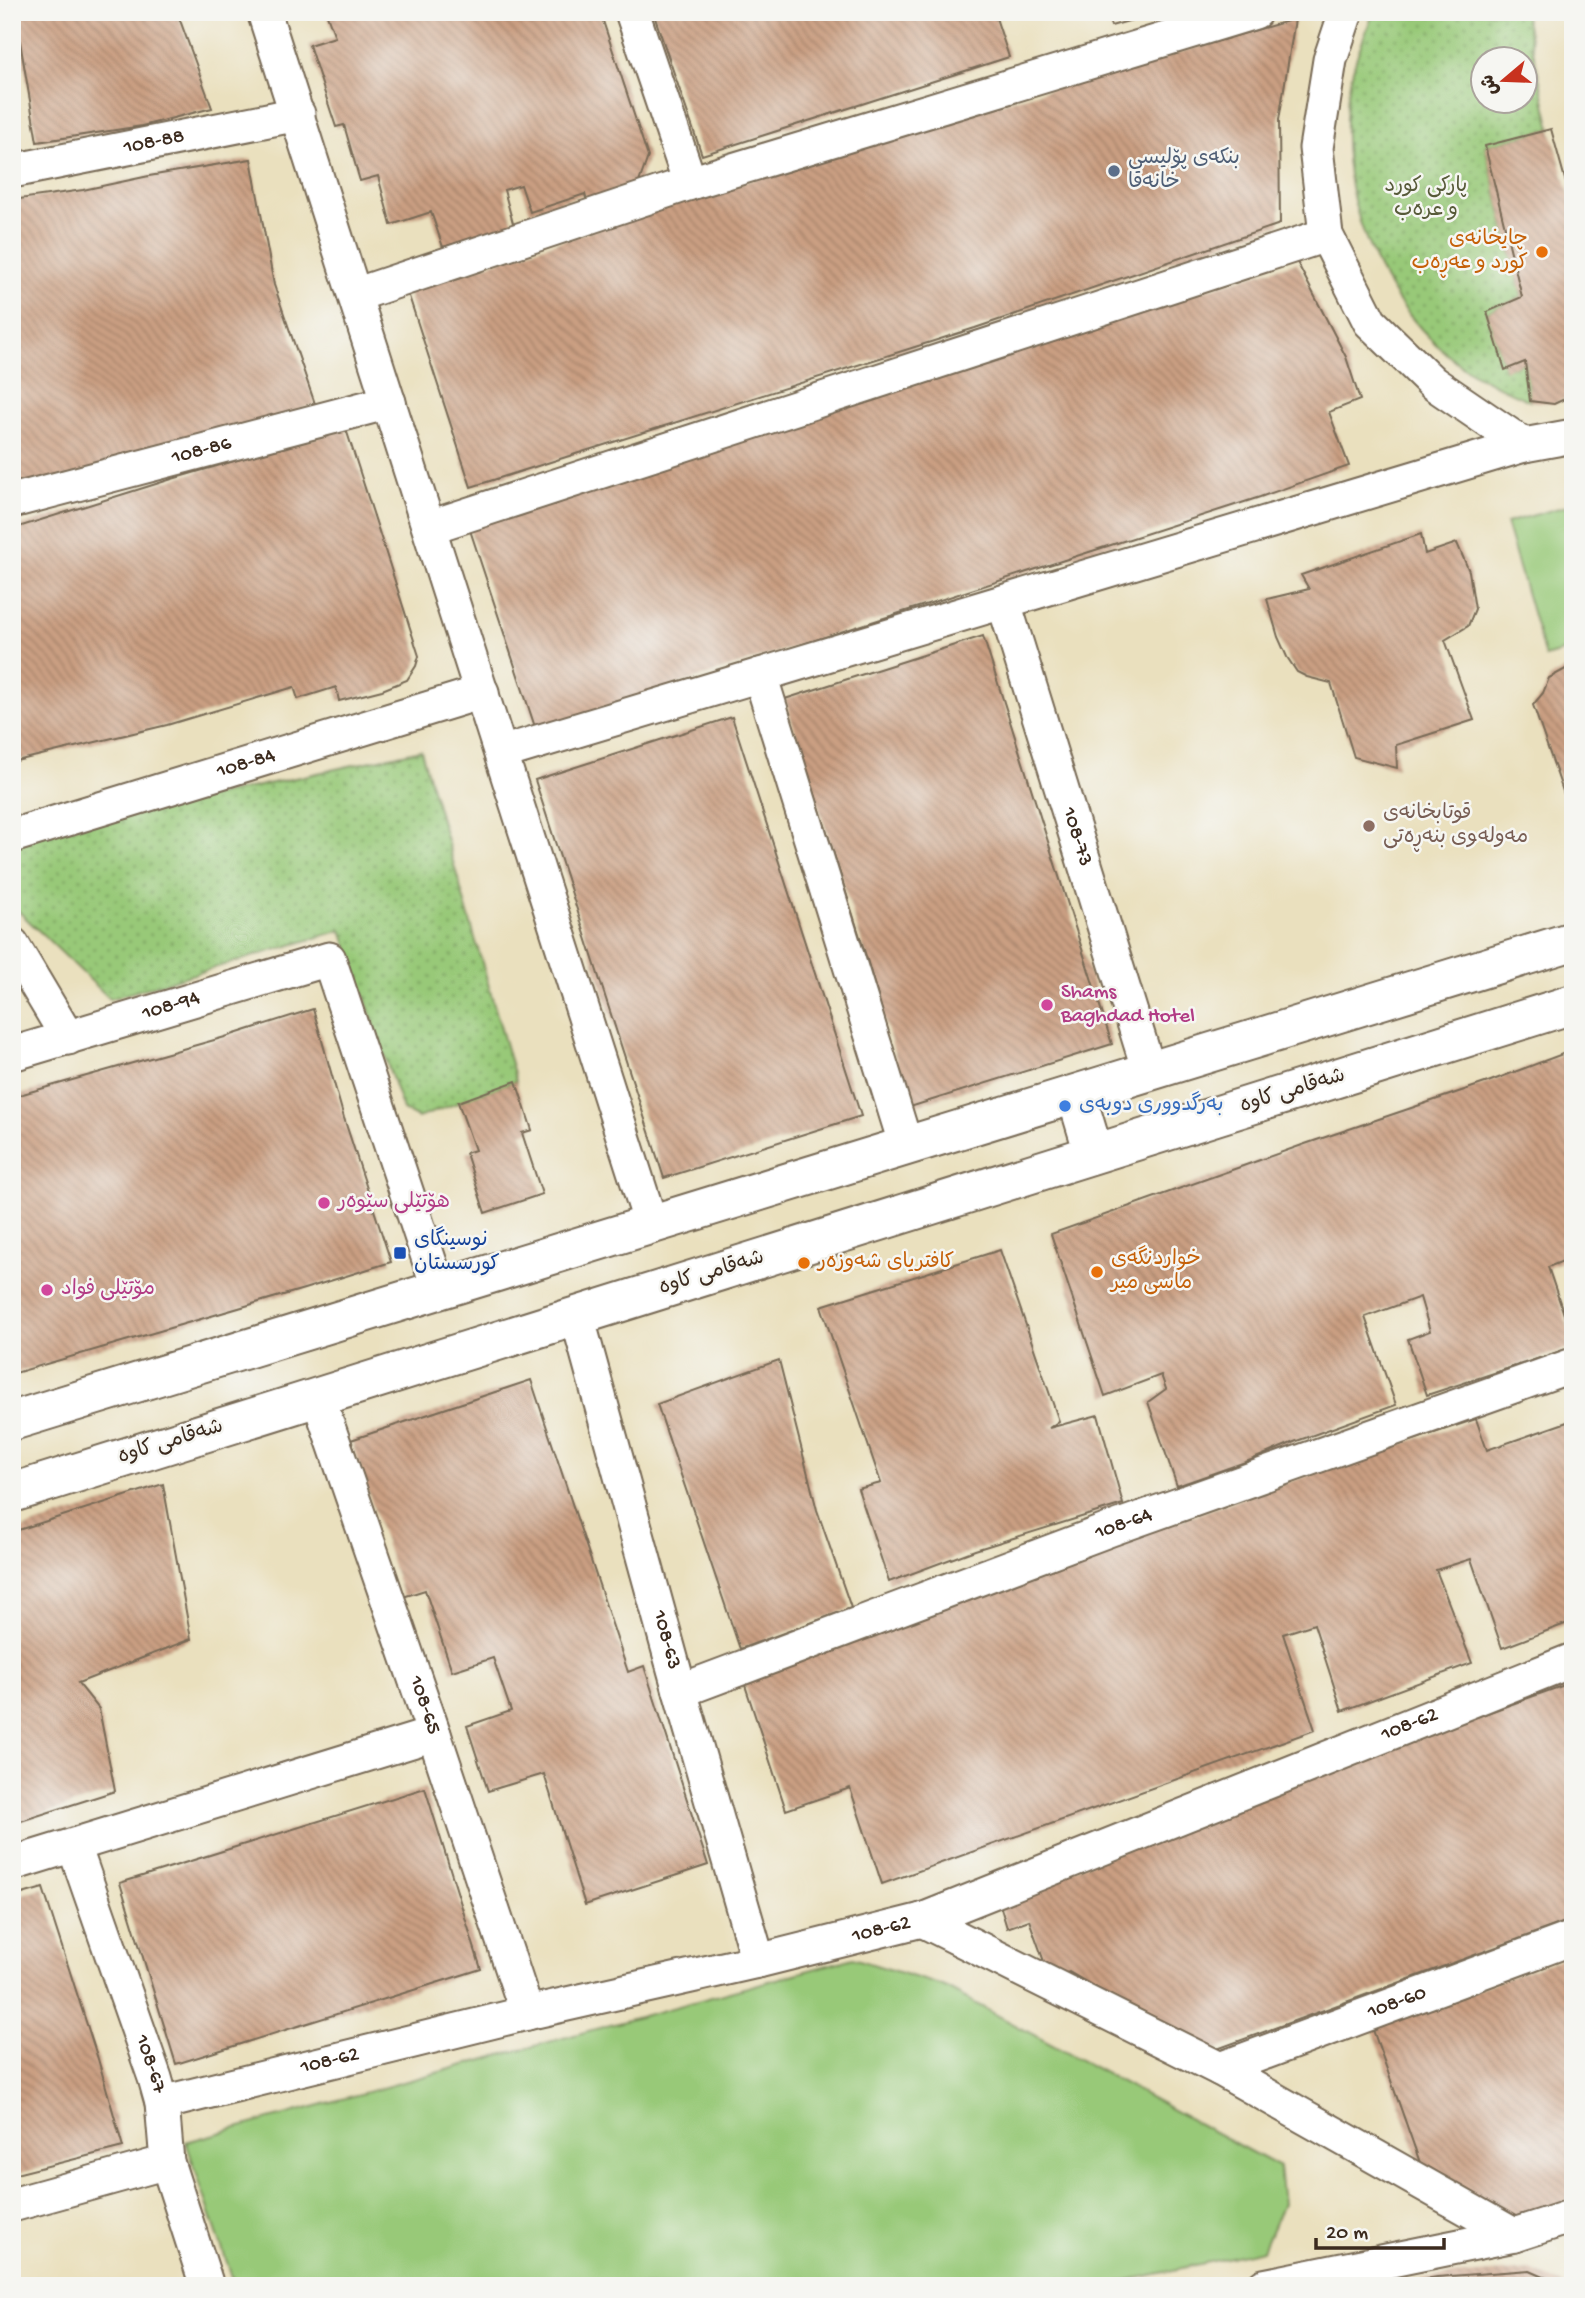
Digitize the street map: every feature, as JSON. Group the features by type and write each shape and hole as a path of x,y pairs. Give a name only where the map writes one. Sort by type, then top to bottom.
{"main road":[{"path":"12,1421 1573,940"},
{"name":"شەقامی کاوە","path":"12,1493 1573,1004"},
{"path":"1076,1094 1094,1154"}],"street":[{"path":"264,12 651,1224"},
{"path":"632,12 690,183"},
{"path":"355,295 690,183 1255,12"},
{"path":"1346,12 1330,60 1316,148 1326,235 1370,322 1433,383 1524,445"},
{"name":"108-88","path":"12,171 298,114"},
{"path":"430,527 1326,235"},
{"name":"108-86","path":"12,501 389,402"},
{"path":"501,753 1524,445 1573,436"},
{"name":"108-73","path":"1004,603 1149,1071"},
{"path":"760,675 906,1146"},
{"name":"108-84","path":"12,836 482,692"},
{"path":"12,944 68,1038"},
{"name":"108-94","path":"12,1054 329,958 439,1290"},
{"name":"108-63","path":"577,1316 680,1691 758,1961"},
{"name":"108-64","path":"680,1691 1111,1530 1573,1365"},
{"name":"108-65","path":"318,1397 527,2013"},
{"name":"108-62","path":"162,2103 922,1920 1573,1661"},
{"path":"12,1864 434,1734"},
{"name":"108-67","path":"74,1846 162,2103 167,2162 207,2286"},
{"path":"922,1920 1220,2069 1514,2235"},
{"name":"108-60","path":"1220,2069 1573,1938"},
{"path":"12,2204 167,2162"},
{"path":"1264,2286 1514,2235 1573,2216"}],"green space":[{"name":"پاركی كورد و عرەب","path":"1374,12 1524,12 1532,46 1470,46 1470,116 1540,116 1540,81 1551,129 1485,146 1522,297 1487,312 1505,369 1525,362 1530,401 1495,386 1463,367 1434,342 1409,314 1388,284 1358,216 1350,179 1346,142 1347,104 1357,57"},
{"path":"1573,504 1573,649 1545,657 1506,523"},
{"path":"421,750 516,1081 418,1118 403,1110 342,930 110,999 12,905 12,841"},
{"path":"853,1958 943,1986 1279,2167 1283,2204 1263,2250 1102,2286 235,2286 186,2142"}],"building":[{"path":"15,12 177,12 212,108 142,126 37,142"},
{"path":"326,12 600,12 648,157 639,182 587,202 585,194 530,212 521,185 504,190 514,227 443,247 431,212 391,225 378,176 360,181 344,125 336,127 309,45 335,37"},
{"path":"653,12 994,12 1009,57 702,155"},
{"path":"1106,12 1157,12 1157,13 1111,26"},
{"path":"1295,19 1279,120 1280,224 975,328 471,487 407,290 908,130"},
{"name":"چایخانەی کورد و عەڕەب","path":"1551,129 1573,208 1573,395 1554,404 1530,401 1525,362 1505,370 1487,312 1522,297 1485,146"},
{"path":"251,159 274,285 315,404 256,425 12,492 12,200 83,190"},
{"path":"1297,262 1346,357 1360,400 1329,412 1349,466 536,730 469,527"},
{"path":"346,429 419,656 407,680 382,690 339,701 336,687 298,699 294,687 167,725 12,762 12,529"},
{"path":"1421,534 1425,554 1457,543 1469,571 1475,609 1468,626 1445,640 1474,720 1396,745 1397,768 1354,757 1331,683 1297,672 1278,637 1267,599 1309,589 1301,575"},
{"path":"983,636 1112,1044 910,1107 866,956 785,699"},
{"path":"1573,665 1573,820 1533,705 1543,693 1549,678"},
{"path":"732,717 861,1116 664,1178 535,780"},
{"path":"313,1009 344,1118 391,1262 12,1374 12,1097 225,1037"},
{"path":"1573,1050 1573,1257 1548,1267 1573,1347 1427,1395 1408,1339 1430,1331 1420,1297 1365,1317 1396,1405 1177,1486 1148,1402 1166,1389 1161,1375 1105,1396 1051,1234"},
{"path":"516,1081 532,1130 522,1133 542,1194 485,1213 466,1153 475,1150 458,1102"},
{"path":"1000,1250 1059,1421 1049,1428 1098,1415 1123,1504 975,1550 889,1582 858,1489 881,1483 821,1306"},
{"path":"779,1360 817,1510 851,1608 740,1649 657,1404"},
{"path":"531,1380 628,1672 644,1666 708,1865 585,1905 544,1774 488,1791 467,1726 511,1711 493,1658 452,1671 425,1590 403,1597 351,1440"},
{"path":"1476,1419 1487,1450 1573,1420 1573,1621 1502,1648 1471,1559 1436,1570 1472,1663 1342,1711 1314,1624 1283,1634 1315,1730 882,1884 850,1788 786,1810 742,1676 1271,1488"},
{"path":"163,1484 191,1639 78,1683 99,1709 115,1791 12,1824 12,1532"},
{"path":"1573,1682 1573,1919 1209,2052 1069,1972 1050,1978 1029,1920 1007,1928 998,1898 1365,1757"},
{"path":"425,1788 481,1969 176,2064 120,1883"},
{"path":"43,1888 123,2147 12,2175 12,1897"},
{"path":"1573,1954 1573,2200 1510,2221 1423,2171 1372,2027"},
{"path":"1530,2270 1567,2286 1383,2286 1437,2277"}],"place":[{"name":"بنکەی پۆلیسی خانەقا","path":"1114,171"},
{"name":"چایخانەی کورد و عەڕەب","path":"1542,252"},
{"name":"قوتابخانەی مەولەوی بنەڕەتی","path":"1369,826"},
{"name":"Shams Baghdad Hotel","path":"1047,1005"},
{"name":"بەرگدووری دوبەی","path":"1065,1106"},
{"name":"هۆتێلی سێوەر","path":"324,1203"},
{"name":"نوسینگای کورسستان","path":"400,1253"},
{"name":"کافتریای شەوزەر","path":"804,1263"},
{"name":"خواردنگەی ماسی میر","path":"1097,1272"},
{"name":"مۆتێلی فواد","path":"47,1290"}]}
